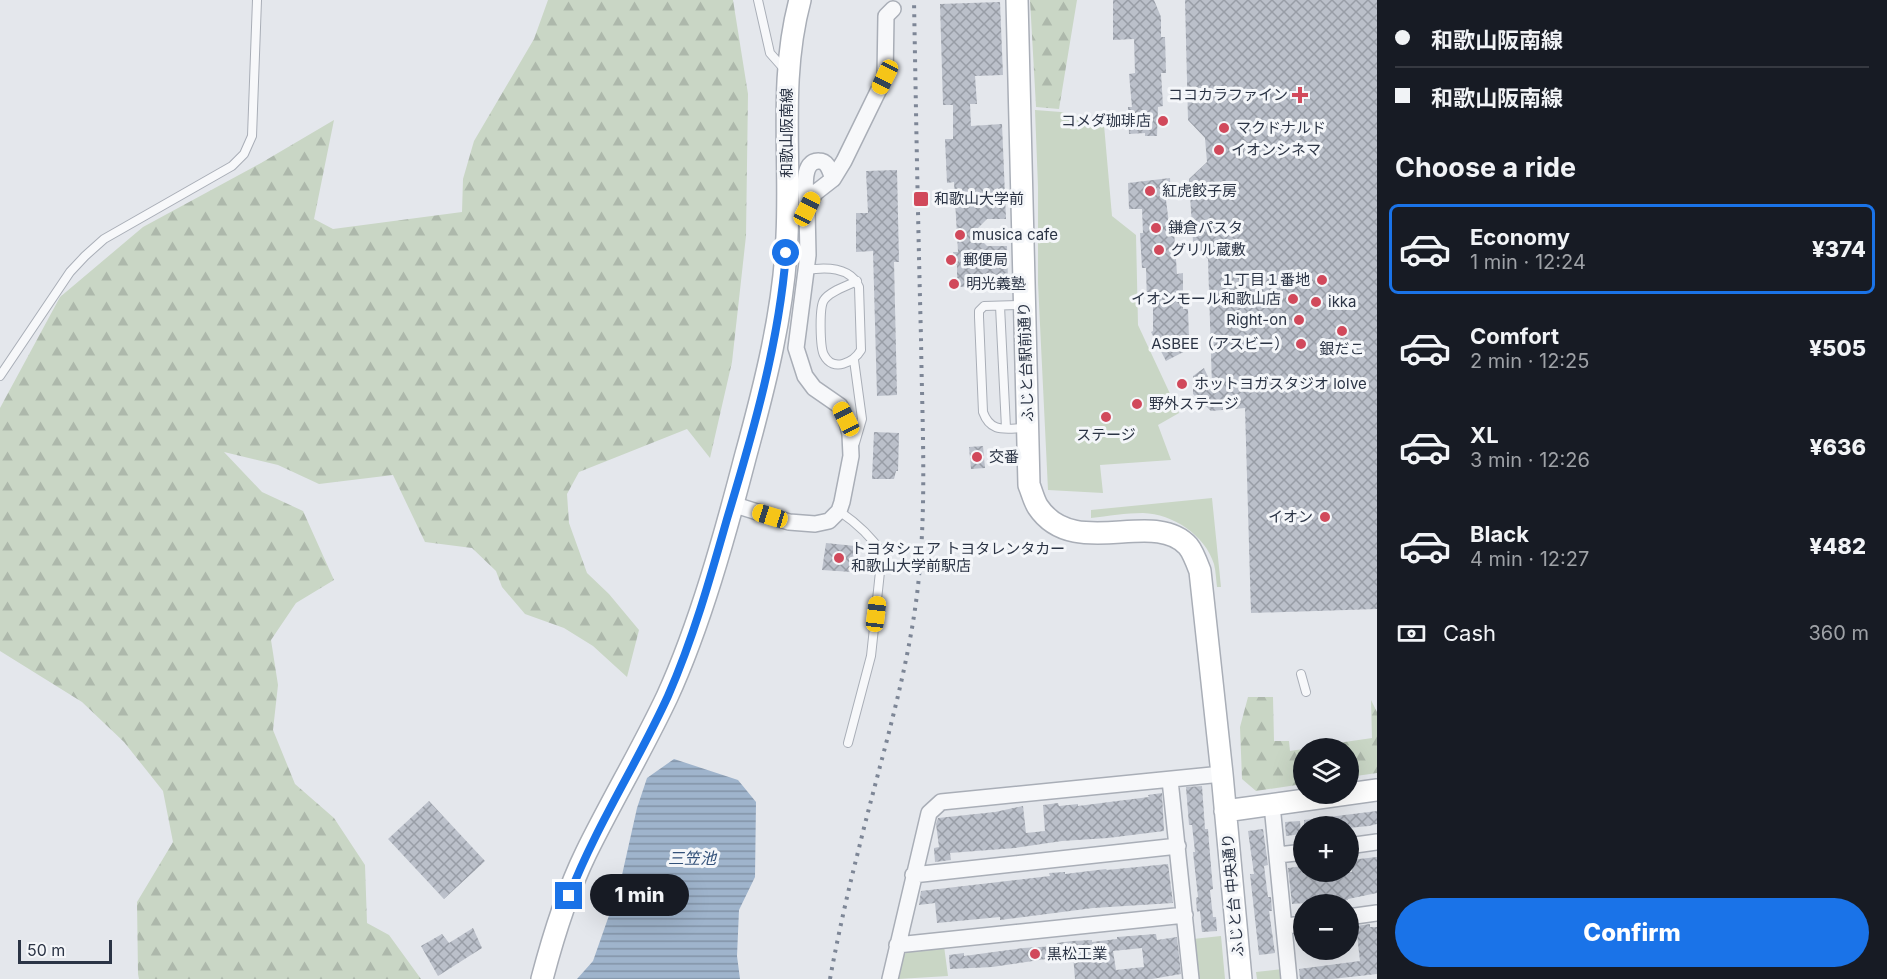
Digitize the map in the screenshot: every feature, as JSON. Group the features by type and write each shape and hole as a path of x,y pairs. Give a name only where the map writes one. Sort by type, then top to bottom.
{"street":[{"name":"和歌山阪南線","path":"542,979 561,917 586,854 640,754 668,695 707,588 732,504 769,362 783,290 787,234 787,72 800,0"},
{"name":"ふじと台駅前通り","path":"1017,0 1029,485 1038,507 1052,522 1073,531 1098,534 1148,531 1174,535 1189,547 1200,571 1225,811"},
{"path":"807,209 815,193 833,178 885,77 886,16 893,9"},
{"path":"732,504 789,522 815,524 829,521 839,510 848,479 850,434 843,413 834,400 814,388 810,382 799,361 796,348 808,255 806,174 809,164 824,162 833,178"},
{"path":"890,979 929,813 941,802 1222,774"},
{"path":"1170,780 1191,979"},
{"path":"1225,811 1377,790"},
{"path":"1272,805 1289,979"},
{"name":"ふじと台 中央通り","path":"1225,811 1241,979"},
{"path":"1359,844 1377,842"},
{"path":"913,875 1178,846"},
{"path":"1278,855 1293,853"},
{"path":"1359,915 1377,913"},
{"path":"897,945 1185,915"},
{"path":"1285,926 1293,925"}],"lane":[{"path":"0,376 70,272 85,255 104,238 232,166 244,154 252,136 257,0"},
{"path":"758,0 770,53 787,72"},
{"path":"806,270 836,269 849,274 857,281 861,350 854,360 836,365 827,360 823,353 821,308 824,300 831,294 857,281"},
{"path":"1024,305 984,306 979,311 979,329 983,412 987,422 995,428 1028,428"},
{"path":"1000,306 1006,428"},
{"path":"850,456 862,419 854,360"},
{"path":"839,510 876,543 882,553 871,656 861,702 848,743"},
{"path":"1301,674 1306,692"}],"green space":[{"path":"548,0 733,0 748,94 746,236 732,362 710,458 687,429 579,472 567,494 569,523 587,573 609,594 639,630 627,677 593,646 564,628 525,614 502,587 496,571 472,548 425,542 393,475 319,484 278,465 224,452 262,492 303,511 334,580 296,603 271,640 278,685 273,730 295,784 334,818 365,865 367,923 389,935 421,979 139,979 137,902 173,842 163,791 124,742 82,702 0,651 0,408 60,297 143,227 261,163 334,120 314,219 333,229 462,212 463,179 474,141 534,39"},
{"path":"1030,0 1077,0 1059,109 1036,107"},
{"path":"1035,110 1061,112 1104,125 1112,216 1136,235 1138,325 1179,413 1158,425 1171,460 1100,465 1103,493 1048,490 1038,283"},
{"path":"1212,498 1221,587 1217,587 1214,564 1210,554 1195,535 1176,522 1154,514 1143,513 1091,518 1091,510"},
{"path":"1248,697 1273,697 1274,741 1289,741 1290,751 1293,751 1293,785 1256,791 1242,779 1240,727"},
{"path":"1371,700 1377,712 1377,773 1359,776 1359,740 1372,738"},
{"path":"1221,936 1225,979 1197,979 1193,939"},
{"path":"944,946 948,976 898,979 902,956 910,950"},
{"path":"1282,969 1283,979 1257,979 1256,972"}],"water":[{"name":"三笠池","path":"674,759 738,780 756,802 755,877 739,910 737,956 740,979 577,979 593,961 620,884 637,808 647,778"}],"building":[{"path":"1113,0 1154,0 1161,17 1161,37 1165,37 1166,73 1161,73 1163,106 1158,107 1157,136 1145,136 1145,133 1129,134 1128,107 1132,107 1129,74 1135,73 1134,39 1113,40"},
{"name":"イオンモール和歌山店","path":"1185,0 1377,0 1377,609 1251,613 1245,408 1211,411 1193,394 1193,376 1204,368 1212,386 1208,259 1193,242 1189,179 1207,162 1205,138 1188,120"},
{"path":"1000,2 1003,75 975,76 977,104 970,104 971,126 1002,124 1006,219 987,219 978,228 979,238 987,246 1007,246 1008,282 990,283 990,286 957,287 957,265 954,265 953,252 958,252 954,182 947,183 945,139 953,139 953,105 943,105 940,4"},
{"path":"897,170 899,262 894,262 897,395 877,396 873,251 856,252 856,213 868,213 866,171"},
{"path":"1170,178 1171,199 1166,200 1170,232 1174,231 1177,274 1183,273 1183,309 1188,309 1189,339 1193,347 1166,361 1151,332 1153,331 1153,304 1147,304 1146,268 1142,268 1140,233 1143,233 1142,209 1129,209 1128,183"},
{"path":"874,432 899,433 898,471 894,479 872,479"},
{"name":"交番","path":"983,446 985,468 971,469 969,447"},
{"name":"トヨタシェア トヨタレンタカー 和歌山大学前駅店","path":"826,543 855,546 852,572 822,570"},
{"path":"1202,786 1213,889 1210,890 1217,931 1202,932 1200,911 1197,912 1196,898 1198,897 1193,852 1195,852 1192,825 1189,825 1186,787"},
{"path":"1162,793 1164,831 950,853 951,860 935,862 934,848 939,847 936,824 938,818 995,812 1023,806 1026,833 1045,831 1043,805 1058,803 1059,806 1078,804 1078,806 1149,797 1148,795"},
{"path":"429,801 485,861 444,899 388,839"},
{"path":"1377,811 1377,824 1359,827 1359,816 1336,816"},
{"path":"1293,821 1293,835 1286,836 1285,822"},
{"path":"1263,829 1268,865 1264,866 1268,897 1271,897 1272,911 1269,911 1275,953 1259,955 1250,874 1254,874 1248,831"},
{"path":"1377,857 1377,893 1359,897 1359,894 1293,894 1292,904 1288,868 1293,867 1293,882 1359,882 1359,859"},
{"path":"1168,864 1173,903 1093,908 1000,920 1000,917 937,923 935,903 919,905 921,891 1050,876 1049,873 1065,872 1065,874"},
{"path":"1370,924 1370,927 1377,927 1377,974 1332,979 1300,979 1299,969 1360,961 1359,926"},
{"path":"473,928 482,948 438,976 421,946 442,934 449,943"},
{"path":"1156,934 1157,940 1177,937 1181,974 1152,979 1075,979 1073,955 992,967 950,969 949,955 964,953 964,956 1057,946 1057,943 1072,941 1092,940 1092,942 1117,939 1117,937","holes":["1142,948 1144,967 1116,970 1113,951"]}],"railway":[{"path":"830,979 851,880 908,652 921,555 923,462 914,0"}],"place":[{"name":"ココカラファイン","path":"1300,95"},
{"name":"コメダ珈琲店","path":"1163,121"},
{"name":"マクドナルド","path":"1224,128"},
{"name":"イオンシネマ","path":"1219,150"},
{"name":"紅虎餃子房","path":"1150,191"},
{"name":"和歌山大学前","path":"921,199"},
{"name":"鎌倉パスタ","path":"1156,228"},
{"name":"musica cafe","path":"960,235"},
{"name":"グリル蔵敷","path":"1159,250"},
{"name":"郵便局","path":"951,260"},
{"name":"１丁目１番地","path":"1322,280"},
{"name":"明光義塾","path":"954,284"},
{"name":"イオンモール和歌山店","path":"1293,299"},
{"name":"ikka","path":"1316,302"},
{"name":"Right-on","path":"1299,320"},
{"name":"銀だこ","path":"1342,331"},
{"name":"ASBEE（アスビー）","path":"1301,344"},
{"name":"ホットヨガスタジオ loIve","path":"1182,384"},
{"name":"野外ステージ","path":"1137,404"},
{"name":"ステージ","path":"1106,417"},
{"name":"交番","path":"977,457"},
{"name":"イオン","path":"1325,517"},
{"name":"トヨタシェア トヨタレンタカー 和歌山大学前駅店","path":"839,558"},
{"name":"黒松工業","path":"1035,954"}],"route":[{"path":"569,896 586,854 640,754 668,695 702,605 745,458 769,362 783,290 786,253"}]}
